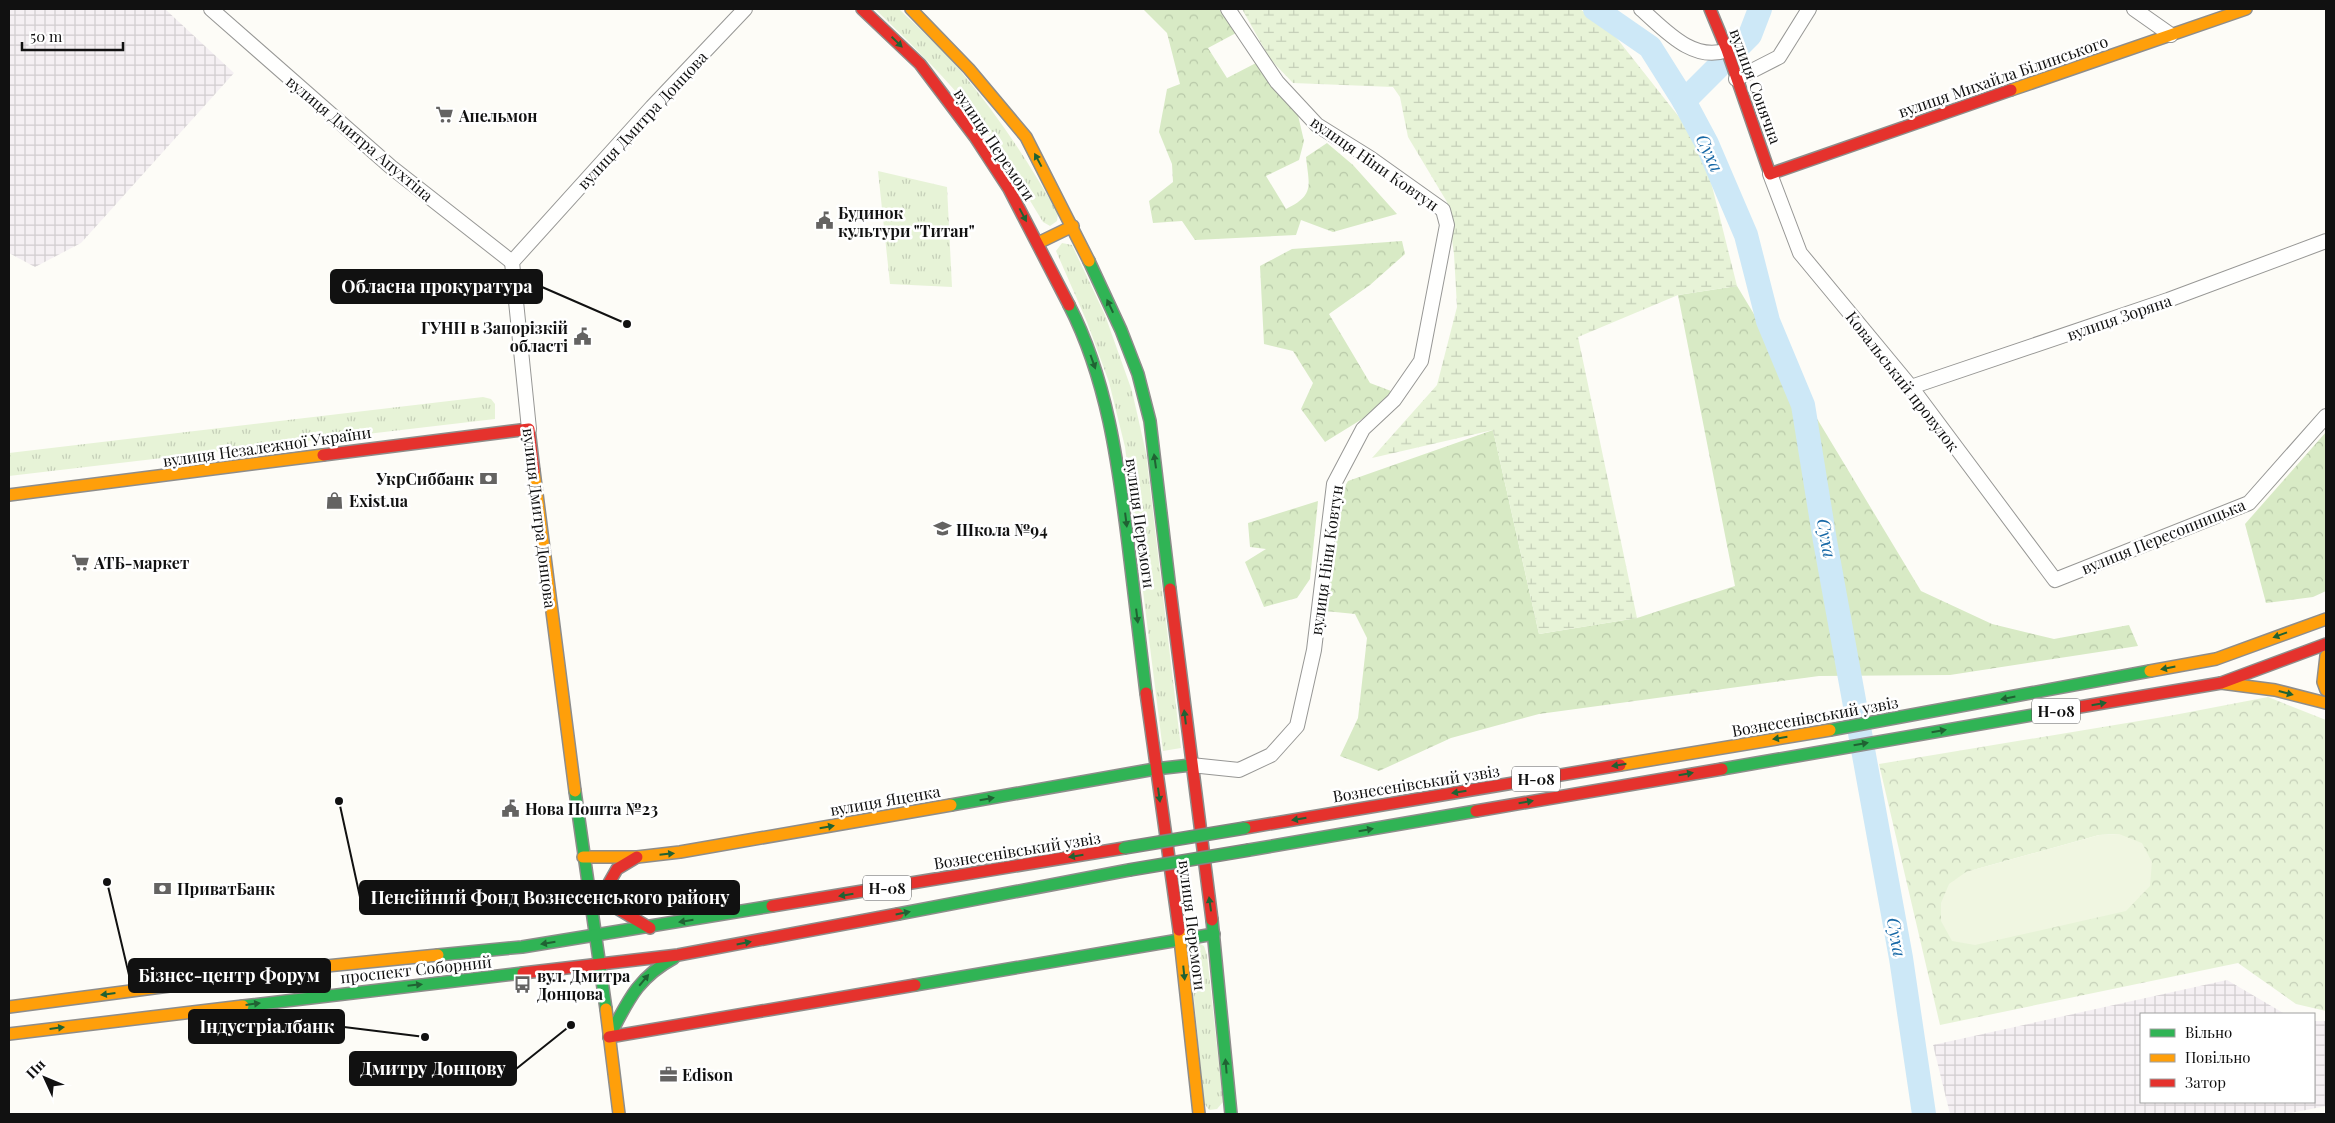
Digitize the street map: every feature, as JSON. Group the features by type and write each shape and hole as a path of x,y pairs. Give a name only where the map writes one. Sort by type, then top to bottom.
{"main road":[{"name":"вулиця Перемоги","path":"862,9 920,64 975,137 1009,189 1078,320 1104,393 1121,483 1155,769 1180,940 1199,1114"},
{"name":"вулиця Перемоги","path":"910,9 969,69 1026,136 1073,226 1121,330 1138,374 1150,421 1191,765 1214,934 1231,1114"},
{"name":"вулиця Сонячна","path":"1710,9 1727,50 1770,174"},
{"name":"вулиця Михайла Білинського","path":"1770,174 2246,9"},
{"path":"1038,242 1073,226"},
{"name":"вулиця Незалежної України","path":"9,496 529,429"},
{"name":"вулиця Дмитра Донцова","path":"529,429 583,857 596,936 620,1114"},
{"name":"Вознесенівський узвіз","path":"650,928 1889,720 2216,659 2326,619"},
{"name":"Н-08","path":"678,955 1129,870 2221,683 2326,644"},
{"path":"2326,656 2323,682 2326,690"},
{"path":"2221,683 2275,690 2326,704"},
{"name":"вулиця Яценка","path":"583,857 637,857 690,851 1155,769 1191,765"},
{"path":"583,857 606,890 613,905 650,928"},
{"path":"606,890 612,873 620,865 637,857"},
{"name":"проспект Соборний","path":"9,1007 306,968 522,947 650,928"},
{"path":"610,1036 1214,934"},
{"path":"610,1036 628,1000 646,977 653,970 678,955"},
{"name":"проспект Соборний","path":"9,1034 678,955"}],"street":[{"name":"вулиця Дмитра Апухтіна","path":"211,9 391,167 512,262"},
{"name":"вулиця Дмитра Донцова","path":"529,429 512,262 652,107 745,9"},
{"name":"вулиця Ніни Ковтун","path":"1191,765 1239,770 1271,755 1297,726 1314,650 1334,484 1363,429 1394,400 1421,361 1447,225 1443,210 1370,158 1317,125 1277,82 1228,9"},
{"path":"1642,9 1677,41 1692,48 1718,54 1727,50"},
{"path":"1735,75 1779,57 1809,9"},
{"path":"2134,9 2171,35"},
{"name":"Ковальський провулок","path":"1770,174 1800,253 1911,387 2055,580"},
{"name":"вулиця Зоряна","path":"1911,387 2168,300 2326,241"},
{"name":"вулиця Пересопницька","path":"2055,580 2249,503 2326,416"}],"shaded area":[{"path":"9,9 165,9 234,73 81,243 35,267 9,253"},
{"path":"2227,980 2283,1013 2140,1013 2140,1103 2315,1103 2315,1021 2326,1021 2326,1106 2286,1114 1950,1114 1933,1045"}],"green space":[{"path":"875,9 899,9 959,69 986,103 1024,157 1058,214 1057,221 1050,226 1043,222 995,144 963,100 909,42"},
{"path":"1143,9 1219,9 1236,33 1208,48 1227,78 1256,63 1297,111 1304,141 1299,160 1266,176 1286,209 1302,199 1308,189 1306,157 1327,143 1353,165 1397,214 1333,232 1301,220 1296,235 1195,240 1182,221 1153,223 1149,201 1173,182 1172,164 1159,132 1167,89 1180,84 1167,33"},
{"path":"1242,9 1580,9 1615,36 1702,146 1737,286 1678,295 1578,337 1637,618 1539,634 1493,430 1372,458 1437,385 1457,307 1454,254 1447,202 1408,137 1400,97 1393,87 1293,83 1270,59"},
{"path":"878,171 947,187 952,287 890,284"},
{"path":"1402,241 1405,254 1370,285 1329,314 1370,383 1391,391 1380,408 1325,442 1301,409 1313,383 1293,351 1264,344 1260,266 1292,249"},
{"path":"1062,243 1072,245 1105,315 1132,391 1146,453 1181,748 1163,751 1125,447 1109,382 1087,322 1056,251"},
{"path":"1737,286 1921,591 1992,624 2054,639 2129,625 2138,646 1950,675 1819,676 1539,714 1451,738 1379,771 1340,756 1358,718 1367,638 1355,614 1325,611 1340,495 1348,481 1493,430 1539,634 1637,618 1735,586 1678,295"},
{"path":"483,397 491,399 495,404 495,419 9,476 9,453"},
{"path":"2326,432 2326,591 2313,597 2266,603 2245,524"},
{"path":"1318,501 1310,579 1297,598 1264,607 1245,562 1266,549 1250,547 1248,523"},
{"path":"2268,697 2326,720 2326,1011 2296,1004 2238,963 1940,1025 1879,764 2169,716","holes":["2119,834 1966,872 2099,835"]},
{"path":"2119,834 2142,843 2152,862 2150,886 2126,911 1975,945 1952,941 1941,921 1941,903 1949,884 1966,872 2099,835"},
{"path":"1198,943 1204,946 1207,955 1223,1102 1217,1109 1209,1110 1204,1103 1189,948"}],"waterway":[{"path":"1595,9 1650,47 1684,101"},
{"name":"Суха","path":"1760,9 1750,35 1684,101 1707,144 1746,235 1768,321 1803,405 1825,541 1901,958 1924,1114"}],"traffic: fast":[{"path":"1089,261 1121,330 1138,374 1150,421 1170,589"},
{"path":"1069,305 1093,362 1109,421 1124,513 1146,693"},
{"path":"1830,730 2150,671"},
{"path":"1722,769 2044,713"},
{"path":"951,805 1155,769 1191,765"},
{"path":"575,791 606,1009"},
{"path":"1249,850 1476,811"},
{"path":"1124,848 1245,828"},
{"path":"1129,870 1249,850"},
{"path":"898,914 1129,870"},
{"path":"438,955 522,947 772,906"},
{"path":"1212,920 1231,1114"},
{"path":"915,985 1214,934"},
{"path":"609,1037 628,1001 642,982 674,958"},
{"path":"243,1006 523,973"}],"traffic: slow":[{"path":"911,9 969,69 1026,137 1089,261"},
{"path":"2011,90 2246,9"},
{"path":"1038,243 1073,226"},
{"path":"9,495 323,455"},
{"path":"534,471 575,791"},
{"path":"2150,671 2216,659 2326,619"},
{"path":"2326,656 2323,682 2326,690"},
{"path":"2221,683 2275,690 2326,703"},
{"path":"1620,765 1830,730"},
{"path":"583,857 637,857 680,852 951,805"},
{"path":"1179,930 1199,1114"},
{"path":"9,1007 306,968 438,955"},
{"path":"9,1034 243,1006"},
{"path":"606,1009 619,1114"}],"traffic: jam":[{"path":"862,9 920,64 975,137 1009,189 1069,305"},
{"path":"1710,9 1727,50 1770,174 2011,90"},
{"path":"323,455 529,429 534,471"},
{"path":"1170,589 1212,920"},
{"path":"2044,713 2221,683 2326,644"},
{"path":"1146,693 1179,930"},
{"path":"1245,828 1620,765"},
{"path":"1476,811 1722,769"},
{"path":"772,906 1124,848"},
{"path":"637,857 617,869 605,890 618,909 650,928"},
{"path":"523,973 678,955 898,914"},
{"path":"609,1037 915,985"}],"place":[{"name":"Апельмон","path":"445,115"},
{"name":"Будинок культури \"Титан\"","path":"824,221"},
{"name":"Обласна прокуратура","path":"627,324"},
{"name":"ГУНП в Запорізкій області","path":"582,336"},
{"name":"УкрСиббанк","path":"488,478"},
{"name":"Exist.ua","path":"335,500"},
{"name":"Школа №94","path":"942,529"},
{"name":"АТБ-маркет","path":"80,562"},
{"name":"Пенсійний Фонд Вознесенського району","path":"339,801"},
{"name":"Нова Пошта №23","path":"511,808"},
{"name":"Бізнес-центр Форум","path":"107,882"},
{"name":"ПриватБанк","path":"163,888"},
{"name":"вул. Дмитра Донцова","path":"523,984"},
{"name":"Дмитру Донцову","path":"571,1025"},
{"name":"Індустріалбанк","path":"425,1037"},
{"name":"Edison","path":"668,1074"}]}
